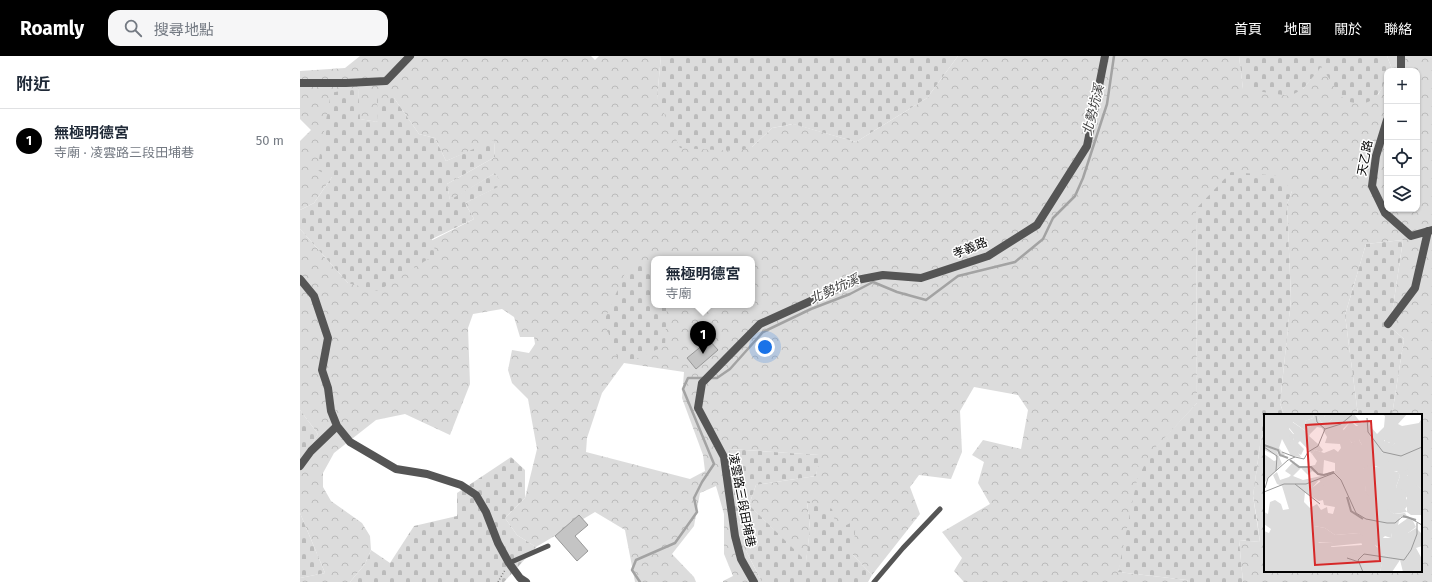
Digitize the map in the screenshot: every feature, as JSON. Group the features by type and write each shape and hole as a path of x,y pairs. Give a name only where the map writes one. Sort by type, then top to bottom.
{"street":[{"path":"300,83 386,81 410,56"},
{"name":"孝義路","path":"740,345 760,324 857,280 883,275 921,278 988,256 1037,225 1087,146 1105,56"},
{"path":"1401,56 1401,68"},
{"name":"天乙路","path":"1384,130 1376,156 1372,186 1385,213 1411,236 1430,230"},
{"path":"1388,324 1415,288 1430,230"},
{"path":"300,279 314,296 328,338 322,370 328,388 331,411 337,426 350,442 396,469 427,474 461,485 476,495 486,512 498,543 509,563 520,578 526,582"},
{"name":"凌雲路三段田埔巷","path":"740,345 702,383 698,408 724,457 735,536 741,559 754,582"},
{"path":"300,466 311,450 337,426"}],"lane":[{"path":"874,582 903,548 940,509"},
{"path":"509,563 548,546"}],"path":[{"path":"498,582 509,563"}],"green space":[{"path":"360,56 591,56 595,60 599,56 661,56 657,98 752,147 772,128 794,124 856,142 927,98 958,56 1239,56 1243,89 1303,89 1321,66 1378,95 1384,84 1384,212 1420,212 1420,68 1392,68 1387,56 1432,56 1432,582 1243,582 1239,540 1260,542 1253,496 1261,438 1264,434 1264,572 1422,572 1422,414 1392,414 1404,339 1390,327 1403,240 1366,244 1345,315 1358,414 1284,414 1280,403 1291,299 1287,204 1292,191 1196,209 1197,403 1152,452 1118,572 1187,580 1188,582 964,582 954,571 962,558 942,532 990,504 978,483 984,462 972,455 983,440 1021,449 1028,410 1018,395 974,387 960,411 962,452 951,479 919,475 910,487 920,514 872,575 853,555 837,530 807,501 810,529 806,562 749,505 756,485 816,476 819,455 729,449 744,547 762,582 723,582 733,576 724,554 724,514 716,486 700,493 694,526 672,554 694,577 696,582 635,582 625,530 595,512 536,547 517,535 505,518 525,498 537,449 528,399 512,383 508,370 512,350 529,353 535,344 534,337 520,337 514,317 502,309 473,314 468,328 470,384 450,435 405,414 376,420 334,453 323,473 323,487 331,501 362,523 370,536 371,550 365,564 350,582 300,582 300,578 325,573 300,513 300,464 318,434 300,410 300,229 348,283 474,219 465,203 501,185 495,173 450,201 447,184 495,157 494,141 446,161 435,138 419,134 394,98 378,122 359,119 358,87 332,177 314,203 300,210 300,141 311,130 300,119 300,71 345,68","holes":["624,363 684,372 682,398 703,455 705,471 690,479 586,452 587,438 602,393"]},
{"path":"661,56 958,56 927,98 856,142 793,124 772,128 752,147 736,151 680,148 657,98"},
{"path":"1239,56 1387,56 1392,68 1384,68 1383,86 1373,99 1364,103 1345,101 1321,67 1303,89 1290,96 1243,89"},
{"path":"358,87 360,119 378,122 377,98 394,98 419,134 435,138 446,161 494,140 495,157 447,184 450,200 495,173 502,185 465,203 474,219 432,239 436,254 378,291 348,283 300,229 300,210 314,203 332,177 317,170 331,93"},
{"path":"1231,172 1280,176 1292,191 1287,204 1291,299 1280,403 1284,414 1264,414 1264,434 1261,438 1253,496 1260,542 1239,540 1243,582 1188,582 1187,580 1118,572 1137,480 1151,452 1197,403 1196,209"},
{"path":"1403,240 1390,327 1404,339 1392,414 1358,414 1345,315 1366,244"},
{"path":"629,264 648,264 651,268 651,308 667,308 665,346 633,360 618,359 604,321"},
{"path":"300,410 318,434 300,464"},
{"path":"729,449 820,455 816,476 756,485 749,505 806,561 810,529 807,501 832,509 837,530 856,520 853,555 872,575 868,582 762,582 744,547 734,507"},
{"path":"511,457 525,470 525,498 505,518 517,535 536,547 504,582 350,582 365,564 371,550 390,563 414,526 457,516 457,493"},
{"path":"300,513 325,573 300,578"}],"building":[{"path":"709,340 718,350 696,369 687,358"},
{"path":"579,515 588,525 575,536 588,551 577,561 555,536"}],"waterway":[{"name":"北勢坑溪","path":"710,378 717,378 730,369 763,332 811,309 850,294 873,282 897,292 926,300 958,276 1015,262 1043,239 1053,218 1075,196 1083,178 1107,104 1114,56"},
{"name":"北勢坑溪","path":"640,582 632,570 636,560 675,543 697,512 694,498 702,482 714,464 683,389 688,378 705,378"}],"place":[{"name":"無極明德宮","path":"703,354"}]}
